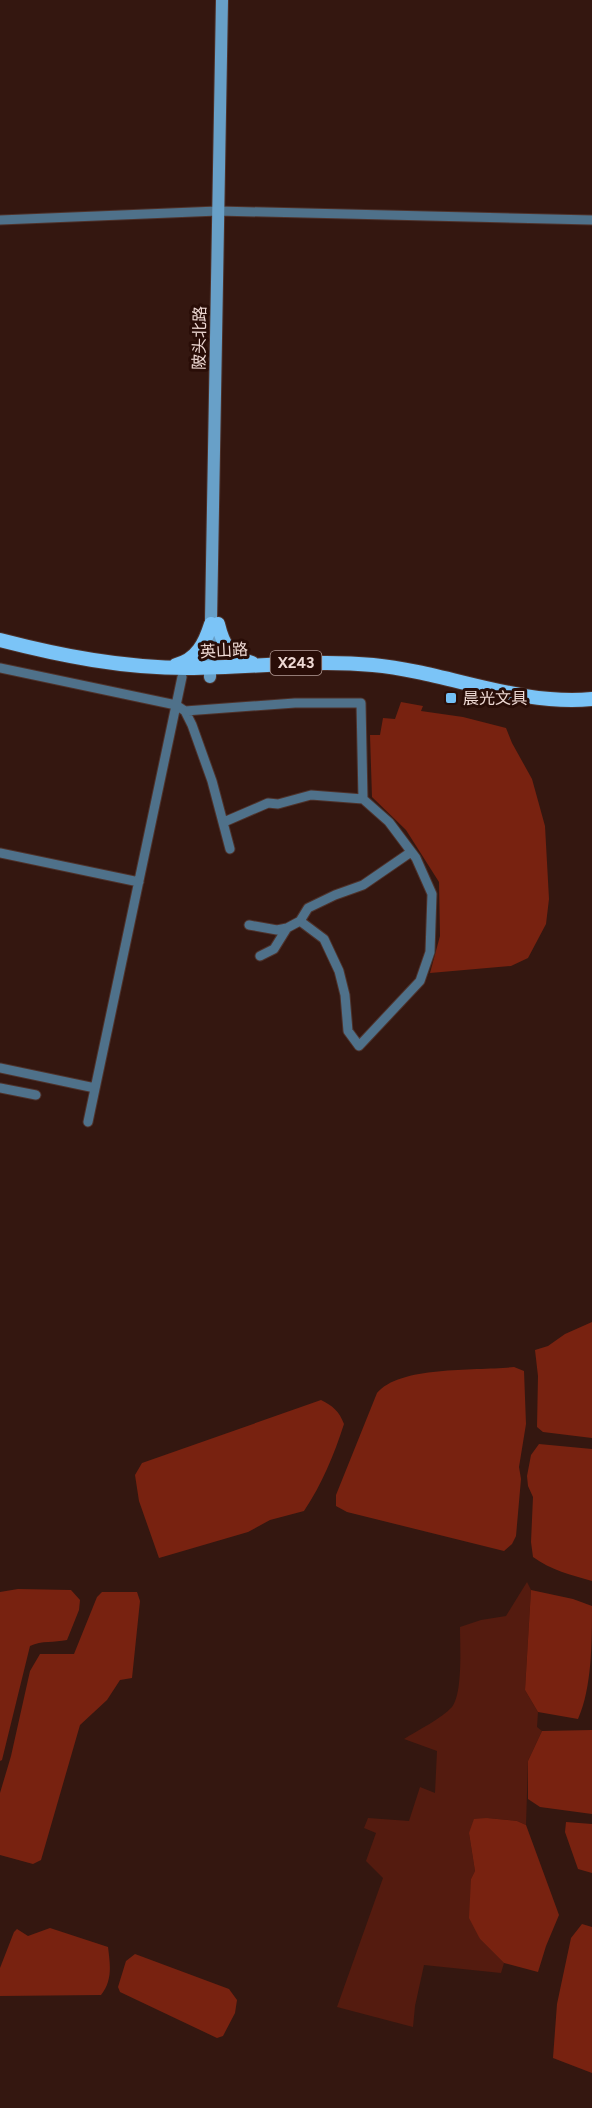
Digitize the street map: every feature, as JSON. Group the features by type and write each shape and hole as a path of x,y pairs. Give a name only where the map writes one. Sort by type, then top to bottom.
{"main road":[{"name":"陂头北路","path":"222,0 222,211"},
{"name":"陂头北路","path":"213,672 222,211 229,0"},
{"path":"214,624 231,653 245,661 266,665"},
{"path":"164,668 181,664 195,655 214,624"},
{"name":"英山路","path":"0,640 78,658 164,668 213,672 328,671 374,674 413,679 519,704 567,709 592,708"},
{"name":"英山路","path":"0,650 95,670 182,677 266,665 328,662 374,665 415,670 520,696 567,700 592,699"},
{"path":"567,700 592,690"}],"street":[{"path":"0,220 222,211 592,220"},
{"path":"0,668 176,705 185,711 212,781 230,849"},
{"path":"88,1122 182,677"},
{"path":"185,711 295,704 362,703 363,799"},
{"path":"224,822 268,803 278,804 311,795 363,799 389,822 411,852 432,894 430,952 420,981 359,1046 348,1031 345,995 339,970 324,939 300,921"},
{"path":"249,925 277,930 287,928 300,921 308,908 363,885 411,852"},
{"path":"0,854 139,882"},
{"path":"260,956 274,949 287,928"},
{"path":"0,1068 95,1088"},
{"path":"0,1088 36,1095"}],"shaded area":[{"path":"401,702 423,706 421,711 463,717 506,728 532,779 545,826 549,899 546,924 528,958 511,966 430,973 440,936 439,882 406,830 372,797 370,735 380,735 383,718 395,719"},
{"path":"592,1322 592,1438 543,1432 537,1427 538,1376 535,1350 548,1346 565,1334"},
{"path":"514,1367 524,1371 526,1424 519,1467 521,1479 516,1536 512,1544 504,1551 347,1512 336,1506 336,1495 377,1393 388,1384 403,1378 441,1371"},
{"path":"321,1400 335,1409 344,1424 327,1469 304,1511 270,1520 248,1532 159,1558 139,1501 135,1475 142,1463"},
{"path":"539,1444 592,1449 592,1581 554,1569 533,1557 531,1542 533,1497 527,1476 531,1455"},
{"path":"527,1582 531,1590 525,1690 538,1712 537,1727 542,1731 528,1761 526,1825 517,1821 487,1818 469,1833 475,1871 471,1879 480,1939 504,1963 501,1973 424,1965 413,2027 337,2007 383,1878 366,1861 376,1833 364,1828 368,1818 409,1821 420,1787 435,1793 437,1751 404,1739 442,1716 456,1700 460,1668 460,1627 481,1620 506,1616"},
{"path":"18,1589 71,1590 80,1600 79,1610 67,1640 30,1646 0,1761 0,1592"},
{"path":"531,1590 573,1599 592,1606 589,1679 578,1719 538,1712 525,1690"},
{"path":"102,1592 137,1592 140,1601 132,1678 120,1680 107,1700 80,1725 41,1860 33,1864 0,1855 0,1793 11,1756 30,1671 40,1654 74,1654 97,1597"},
{"path":"592,1730 592,1814 540,1807 528,1799 528,1761 542,1731"},
{"path":"474,1819 517,1821 526,1825 559,1915 538,1972 504,1963 480,1939 469,1918 471,1879 475,1871 469,1833"},
{"path":"566,1822 592,1824 592,1873 578,1869 565,1832"},
{"path":"582,1924 592,1927 592,2073 553,2058 557,2004 571,1938"},
{"path":"50,1928 108,1947 109,1978 101,1995 0,1996 0,1968 14,1932 17,1929 28,1936"},
{"path":"135,1954 229,1989 237,2000 235,2013 223,2036 217,2038 120,1992 118,1987 126,1961"}],"place":[{"name":"晨光文具","path":"451,698"}]}
